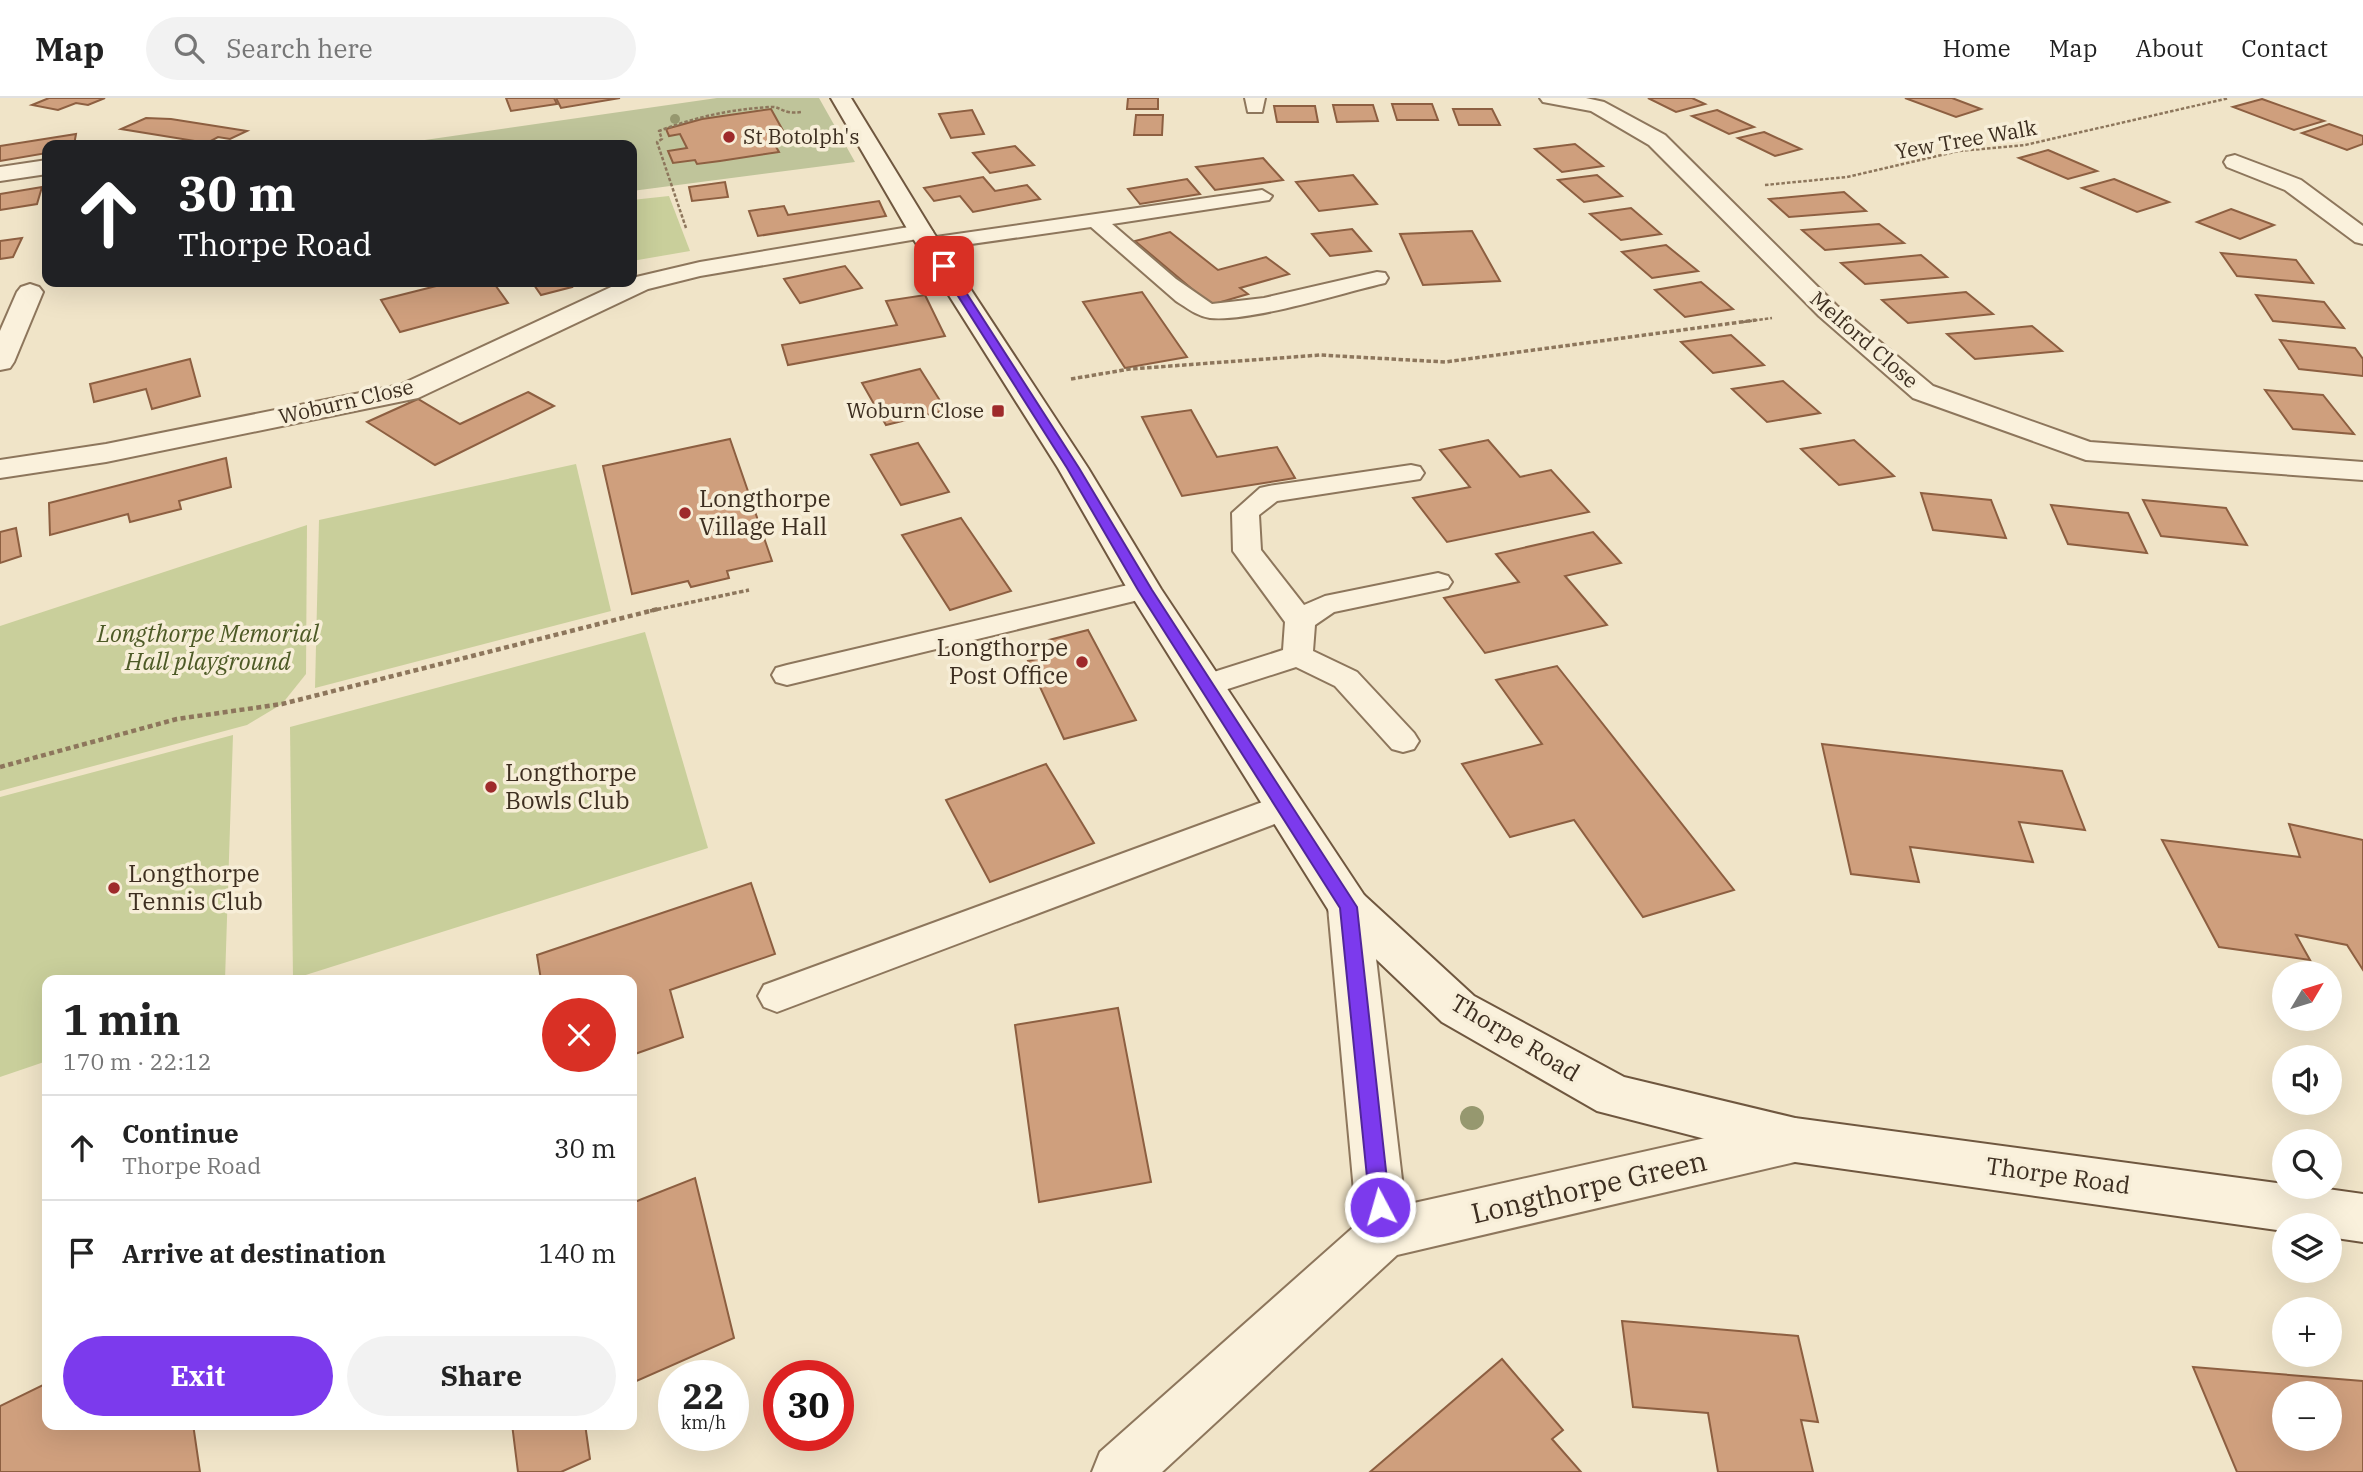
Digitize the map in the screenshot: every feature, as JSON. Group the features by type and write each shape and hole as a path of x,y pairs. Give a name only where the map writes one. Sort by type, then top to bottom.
{"street":[{"name":"Melford Close","path":"1550,98 1597,106 1657,140 1828,311 1923,392 2086,451 2363,471"},
{"name":"Thorpe Road","path":"843,101 925,238 1073,468 1145,590 1349,907 1458,1009 1614,1096 1795,1140 2363,1218"},
{"path":"2235,162 2293,185 2363,237"},
{"path":"0,174 42,168"},
{"name":"Woburn Close","path":"637,282 700,269 925,238"},
{"name":"Woburn Close","path":"0,469 106,453 408,391 626,287"},
{"path":"0,362 30,292"},
{"path":"1349,907 1383,1234"},
{"name":"Longthorpe Green","path":"1119,1472 1383,1234 1795,1140"}],"lane":[{"path":"925,238 1096,220 1262,196"},
{"path":"1096,220 1190,300 1209,311 1241,308 1377,278"},
{"path":"1298,656 1300,621 1247,551 1245,513 1269,495 1411,473"},
{"path":"1300,621 1325,605 1437,582"},
{"path":"787,675 1145,590"},
{"path":"1206,685 1298,656 1346,679 1403,741"},
{"path":"777,996 1284,807"}],"path":[{"name":"Yew Tree Walk","path":"1705,190 1847,177 1959,151 2025,145 2229,98"},
{"path":"700,269 657,142 662,139 659,131 695,117 775,106 779,112 789,114 843,101"},
{"path":"1069,380 1130,369 1320,355 1446,362 1828,311"},
{"path":"0,767 177,719 282,704 609,620 749,590"}],"green space":[{"path":"717,98 819,98 855,162 637,190 637,140 425,140"},
{"path":"669,196 690,251 637,260 637,199"},
{"path":"576,464 611,611 315,688 319,520"},
{"name":"Longthorpe Memorial Hall playground","path":"307,525 306,674 282,704 247,725 0,791 0,626"},
{"name":"Longthorpe Bowls Club","path":"645,632 708,848 306,975 293,975 290,727"},
{"name":"Longthorpe Tennis Club","path":"233,735 225,975 42,975 42,1063 0,1077 0,797"}],"building":[{"path":"49,98 105,98 88,105 76,103 58,110 32,105"},
{"path":"506,98 554,98 557,104 511,111"},
{"path":"556,98 620,98 561,108"},
{"path":"1128,98 1158,98 1158,109 1127,109"},
{"path":"1648,98 1692,98 1705,104 1676,112"},
{"path":"1905,98 1952,98 1981,109 1956,117"},
{"path":"2262,99 2324,121 2294,130 2233,107"},
{"path":"1392,104 1432,104 1438,120 1397,120"},
{"path":"1333,105 1373,105 1378,121 1337,122"},
{"path":"1274,106 1315,106 1318,122 1277,122"},
{"name":"St Botolph's","path":"771,109 786,136 771,138 779,152 697,164 695,160 673,163 668,151 687,148 680,134 669,136 666,129 702,119"},
{"path":"1453,109 1492,109 1500,125 1459,125"},
{"path":"972,110 984,134 951,138 939,114"},
{"path":"1717,110 1754,127 1729,134 1692,116"},
{"path":"1136,115 1163,115 1162,135 1134,135"},
{"path":"146,118 171,119 247,131 230,139 218,137 212,140 189,140 121,129"},
{"path":"2329,124 2363,136 2363,144 2347,150 2302,133"},
{"path":"1764,132 1801,149 1775,156 1738,138"},
{"path":"76,134 75,140 42,140 42,154 0,161 0,146"},
{"path":"1575,144 1603,166 1562,172 1535,149"},
{"path":"1015,146 1034,165 990,173 973,153"},
{"path":"2048,150 2097,171 2068,179 2019,158"},
{"path":"1263,158 1283,180 1215,190 1196,167"},
{"path":"1353,175 1377,204 1319,211 1296,182"},
{"path":"1597,175 1622,196 1584,202 1558,180"},
{"path":"983,177 995,191 1027,185 1040,199 973,212 960,196 934,201 924,188"},
{"path":"1187,179 1200,194 1140,204 1128,189"},
{"path":"2114,179 2169,202 2137,212 2082,188"},
{"path":"725,182 728,197 692,201 689,187"},
{"path":"42,187 37,204 0,210 0,194"},
{"path":"1844,192 1866,211 1789,217 1769,199"},
{"path":"879,201 886,216 758,236 749,211 784,206 788,215"},
{"path":"1631,208 1661,234 1621,240 1590,214"},
{"path":"2231,209 2274,225 2240,239 2197,222"},
{"path":"1879,224 1904,243 1825,250 1802,230"},
{"path":"1352,229 1371,251 1330,256 1312,234"},
{"path":"1472,231 1500,281 1423,285 1400,234"},
{"path":"1170,232 1218,270 1266,257 1289,274 1240,288 1248,294 1211,305 1135,241"},
{"path":"22,238 13,257 0,259 0,241"},
{"path":"1666,245 1698,271 1652,278 1622,252"},
{"path":"2221,253 2296,260 2313,283 2237,276"},
{"path":"1921,255 1947,277 1865,284 1841,263"},
{"path":"845,266 862,288 800,303 784,279"},
{"path":"1701,282 1733,309 1685,317 1655,290"},
{"path":"432,287 497,287 508,303 400,332 381,300"},
{"path":"535,287 572,287 541,295"},
{"path":"1142,292 1187,357 1125,368 1083,302"},
{"path":"1966,292 1993,314 1908,323 1882,300"},
{"path":"925,295 945,336 788,365 782,345 897,325 886,301"},
{"path":"2256,295 2324,302 2344,328 2273,321"},
{"path":"2032,326 2062,351 1975,359 1947,334"},
{"path":"1731,335 1764,365 1713,373 1681,342"},
{"path":"2280,340 2355,348 2363,359 2363,376 2299,369"},
{"path":"190,359 200,396 152,409 146,389 94,402 90,384"},
{"path":"920,369 946,410 886,425 862,383"},
{"path":"1783,381 1820,413 1767,422 1732,389"},
{"path":"2265,390 2323,395 2354,434 2293,429"},
{"path":"528,392 554,406 435,465 367,422 418,399 460,424"},
{"path":"1191,410 1217,457 1277,447 1295,478 1182,496 1142,417"},
{"name":"Longthorpe Village Hall","path":"730,439 772,561 727,571 729,578 691,587 688,581 632,594 603,466"},
{"path":"1488,440 1520,477 1551,470 1589,512 1447,542 1413,498 1470,487 1440,450"},
{"path":"1854,440 1894,476 1839,485 1801,449"},
{"path":"918,443 949,492 901,505 871,455"},
{"path":"226,458 231,487 179,501 181,509 130,522 128,514 50,535 49,503"},
{"path":"1921,493 1991,500 2006,538 1933,530"},
{"path":"2143,500 2226,508 2247,545 2161,536"},
{"path":"2051,505 2128,513 2147,553 2068,544"},
{"path":"961,518 1011,591 950,610 902,535"},
{"path":"16,528 21,556 0,563 0,532"},
{"path":"1593,532 1621,563 1565,576 1607,625 1485,653 1444,598 1519,582 1496,554"},
{"path":"1088,630 1136,720 1064,739 1028,661 1056,654 1049,640"},
{"path":"1557,666 1734,890 1643,917 1574,820 1510,837 1462,764 1542,744 1496,680"},
{"path":"1822,744 2062,771 2085,830 2019,822 2033,862 1910,847 1919,882 1851,874"},
{"path":"1046,764 1094,843 990,882 946,800"},
{"path":"2289,824 2363,840 2363,970 2347,945 2296,935 2310,960 2219,947 2162,840 2300,857"},
{"path":"751,883 775,954 670,990 683,1037 637,1053 637,975 540,975 537,955"},
{"path":"1118,1008 1151,1182 1039,1202 1015,1025"},
{"path":"695,1178 734,1338 684,1360 658,1360 658,1372 637,1381 637,1201"},
{"path":"1622,1321 1798,1336 1818,1422 1801,1420 1813,1472 1718,1472 1708,1413 1633,1407"},
{"path":"1502,1359 1563,1430 1552,1439 1581,1472 1370,1472"},
{"path":"2193,1367 2363,1381 2363,1472 2237,1472"},
{"path":"42,1385 42,1430 194,1430 200,1472 0,1472 0,1406"},
{"path":"513,1430 586,1430 590,1459 561,1472 518,1472"}],"place":[{"name":"St Botolph's","path":"729,137"},
{"name":"Woburn Close","path":"998,411"},
{"name":"Longthorpe Village Hall","path":"685,513"},
{"name":"Longthorpe Post Office","path":"1082,662"},
{"name":"Longthorpe Bowls Club","path":"491,787"},
{"name":"Longthorpe Tennis Club","path":"114,888"}],"route":[{"path":"944,266 1073,468 1145,590 1349,907 1380,1207"}]}
